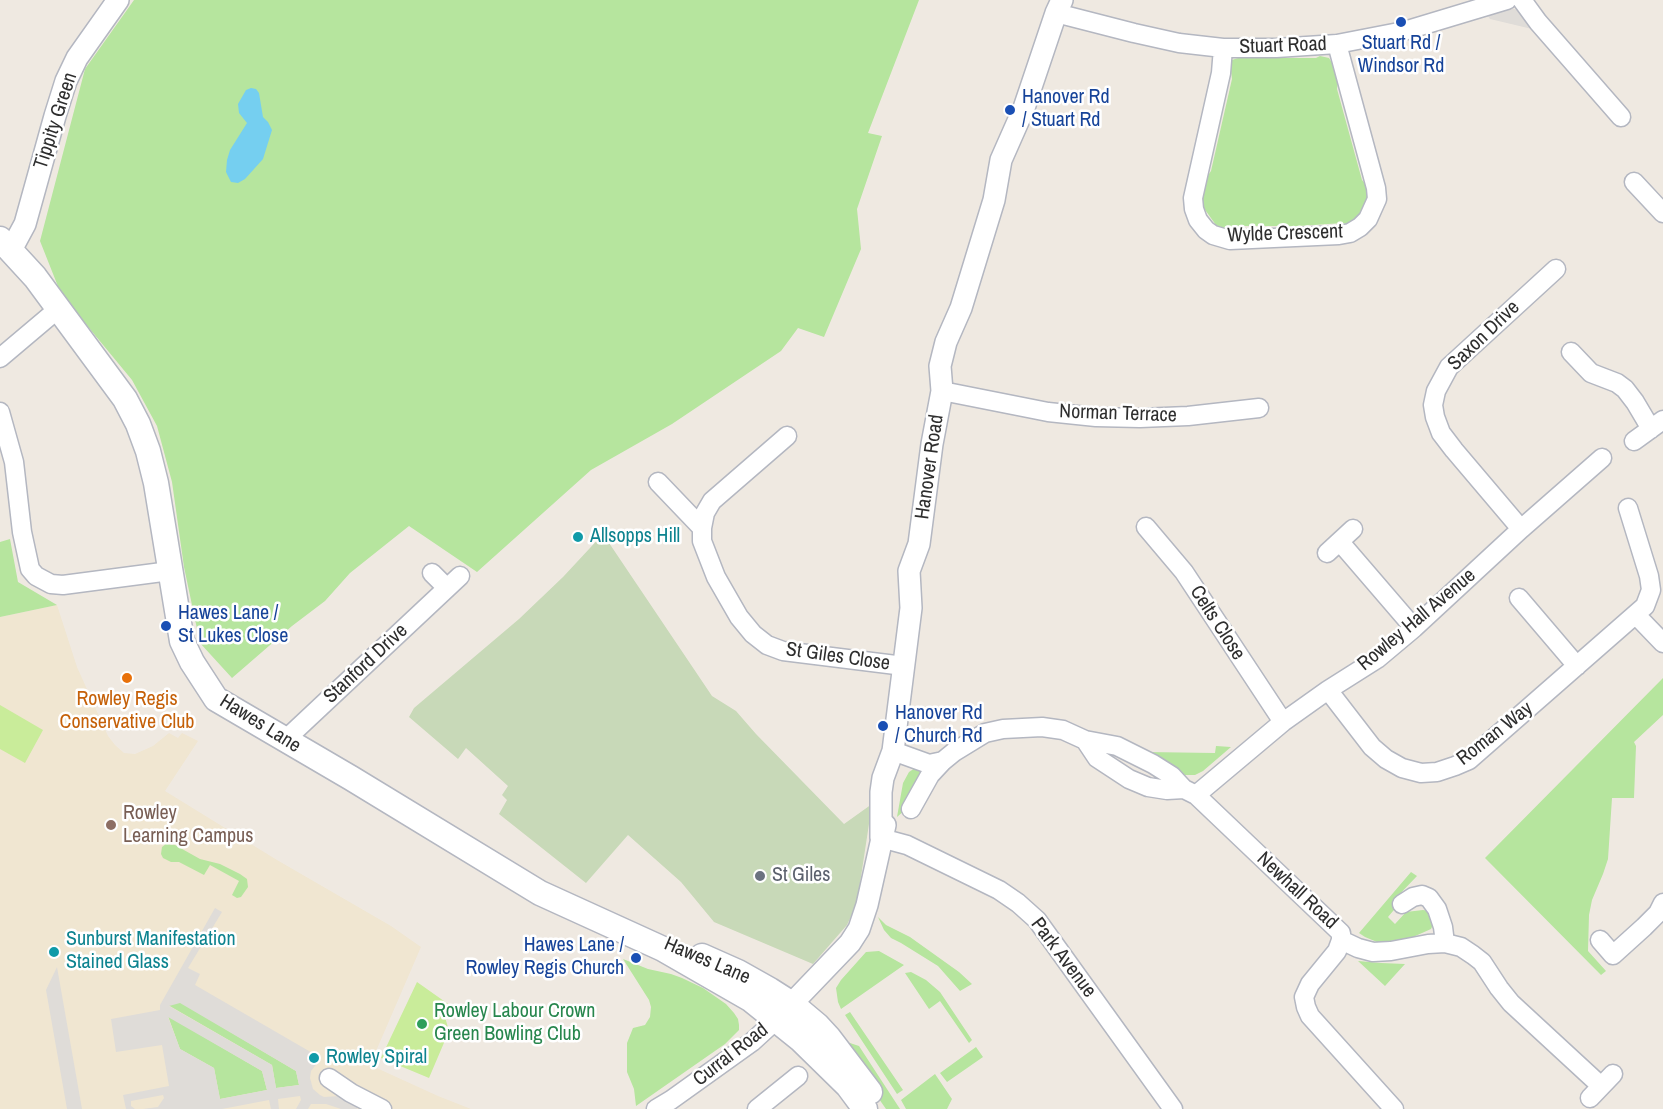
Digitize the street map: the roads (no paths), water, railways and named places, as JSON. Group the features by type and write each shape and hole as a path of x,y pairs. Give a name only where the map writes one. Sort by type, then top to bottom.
{"main road":[{"name":"Hawes Lane","path":"6,244 35,277 125,399 138,424 156,483 182,641 192,662 216,699 540,893 617,928 657,939 709,958 738,972 784,1012"},
{"path":"784,1012 801,1040 848,1086 865,1109"},
{"path":"784,1012 817,1025 852,1067 880,1109"}],"street":[{"name":"Tippity Green","path":"6,244 26,224 66,81 77,58 117,0"},
{"name":"Stuart Road","path":"1059,4 1168,40 1223,48 1276,48 1337,44 1404,31 1478,4 1508,0"},
{"path":"1522,0 1621,117"},
{"name":"Hanover Road","path":"784,1012 850,942 859,928 867,904 881,838 895,795 893,751 911,608 923,572 919,544 932,444 942,390 940,366 946,342 961,308 994,200 1014,164 1024,108 1059,4"},
{"name":"Wylde Crescent","path":"1223,48 1221,73 1193,198 1198,220 1206,230 1213,235 1230,240 1339,235 1350,233 1368,219 1377,199 1376,188 1337,44"},
{"path":"1634,182 1663,213"},
{"name":"Saxon Drive","path":"1521,529 1441,434 1432,405 1436,391 1449,367 1557,269"},
{"path":"0,358 58,309"},
{"path":"1571,352 1591,373 1617,383 1625,389 1657,424 1634,441"},
{"name":"Norman Terrace","path":"942,390 1048,411 1096,417 1188,416 1259,408"},
{"path":"0,412 14,462 26,551 30,569 36,576 51,584 63,585 170,571"},
{"path":"702,528 705,513 712,501 787,436"},
{"name":"Rowley Hall Avenue","path":"1190,792 1283,722 1377,658 1414,628 1602,458"},
{"path":"658,482 702,528"},
{"name":"Roman Way","path":"1328,690 1372,747 1386,759 1402,768 1421,773 1437,772 1469,760 1645,606 1651,590 1649,576 1628,508"},
{"name":"Celts Close","path":"1146,527 1184,572 1283,722"},
{"name":"St Giles Close","path":"702,528 702,541 716,577 739,616 753,634 767,645 783,651 904,666"},
{"path":"1340,541 1414,628"},
{"name":"Stanford Drive","path":"285,740 453,582 432,573"},
{"path":"1519,598 1577,666"},
{"path":"1636,615 1663,643"},
{"path":"910,809 930,775 943,761 985,734 1004,729 1042,727 1063,730 1085,740 1097,758 1129,779 1148,787 1190,792"},
{"path":"893,751 929,764 943,761"},
{"name":"Newhall Road","path":"1190,792 1341,933 1337,951 1310,984 1304,997 1306,1007 1310,1016 1394,1109"},
{"name":"Park Avenue","path":"881,838 907,845 999,890 1037,920 1173,1109"},
{"path":"1402,904 1413,897 1422,895 1430,898 1437,909 1443,927 1444,943"},
{"path":"1600,939 1613,954 1658,913 1663,903"},
{"path":"1341,939 1358,948 1373,951 1391,951 1444,943 1461,947 1482,962 1498,988 1511,1003 1601,1086"},
{"name":"Curral Road","path":"656,1109 752,1042 784,1012"},
{"path":"757,1109 798,1076"},
{"path":"329,1078 351,1093 382,1109"}],"water":[{"path":"256,89 259,93 263,117 272,130 263,159 245,179 238,183 231,182 226,172 227,160 230,150 247,123 239,113 238,104 246,90"}],"place":[{"name":"Stuart Rd / Windsor Rd","path":"1401,22"},
{"name":"Hanover Rd / Stuart Rd","path":"1010,110"},
{"name":"Allsopps Hill","path":"578,537"},
{"name":"Hawes Lane / St Lukes Close","path":"166,626"},
{"name":"Rowley Regis Conservative Club","path":"127,678"},
{"name":"Hanover Rd / Church Rd","path":"883,726"},
{"name":"Rowley Learning Campus","path":"111,825"},
{"name":"St Giles","path":"760,876"},
{"name":"Sunburst Manifestation Stained Glass","path":"54,952"},
{"name":"Hawes Lane / Rowley Regis Church","path":"636,958"},
{"name":"Rowley Labour Crown Green Bowling Club","path":"422,1024"},
{"name":"Rowley Spiral","path":"314,1058"}]}
